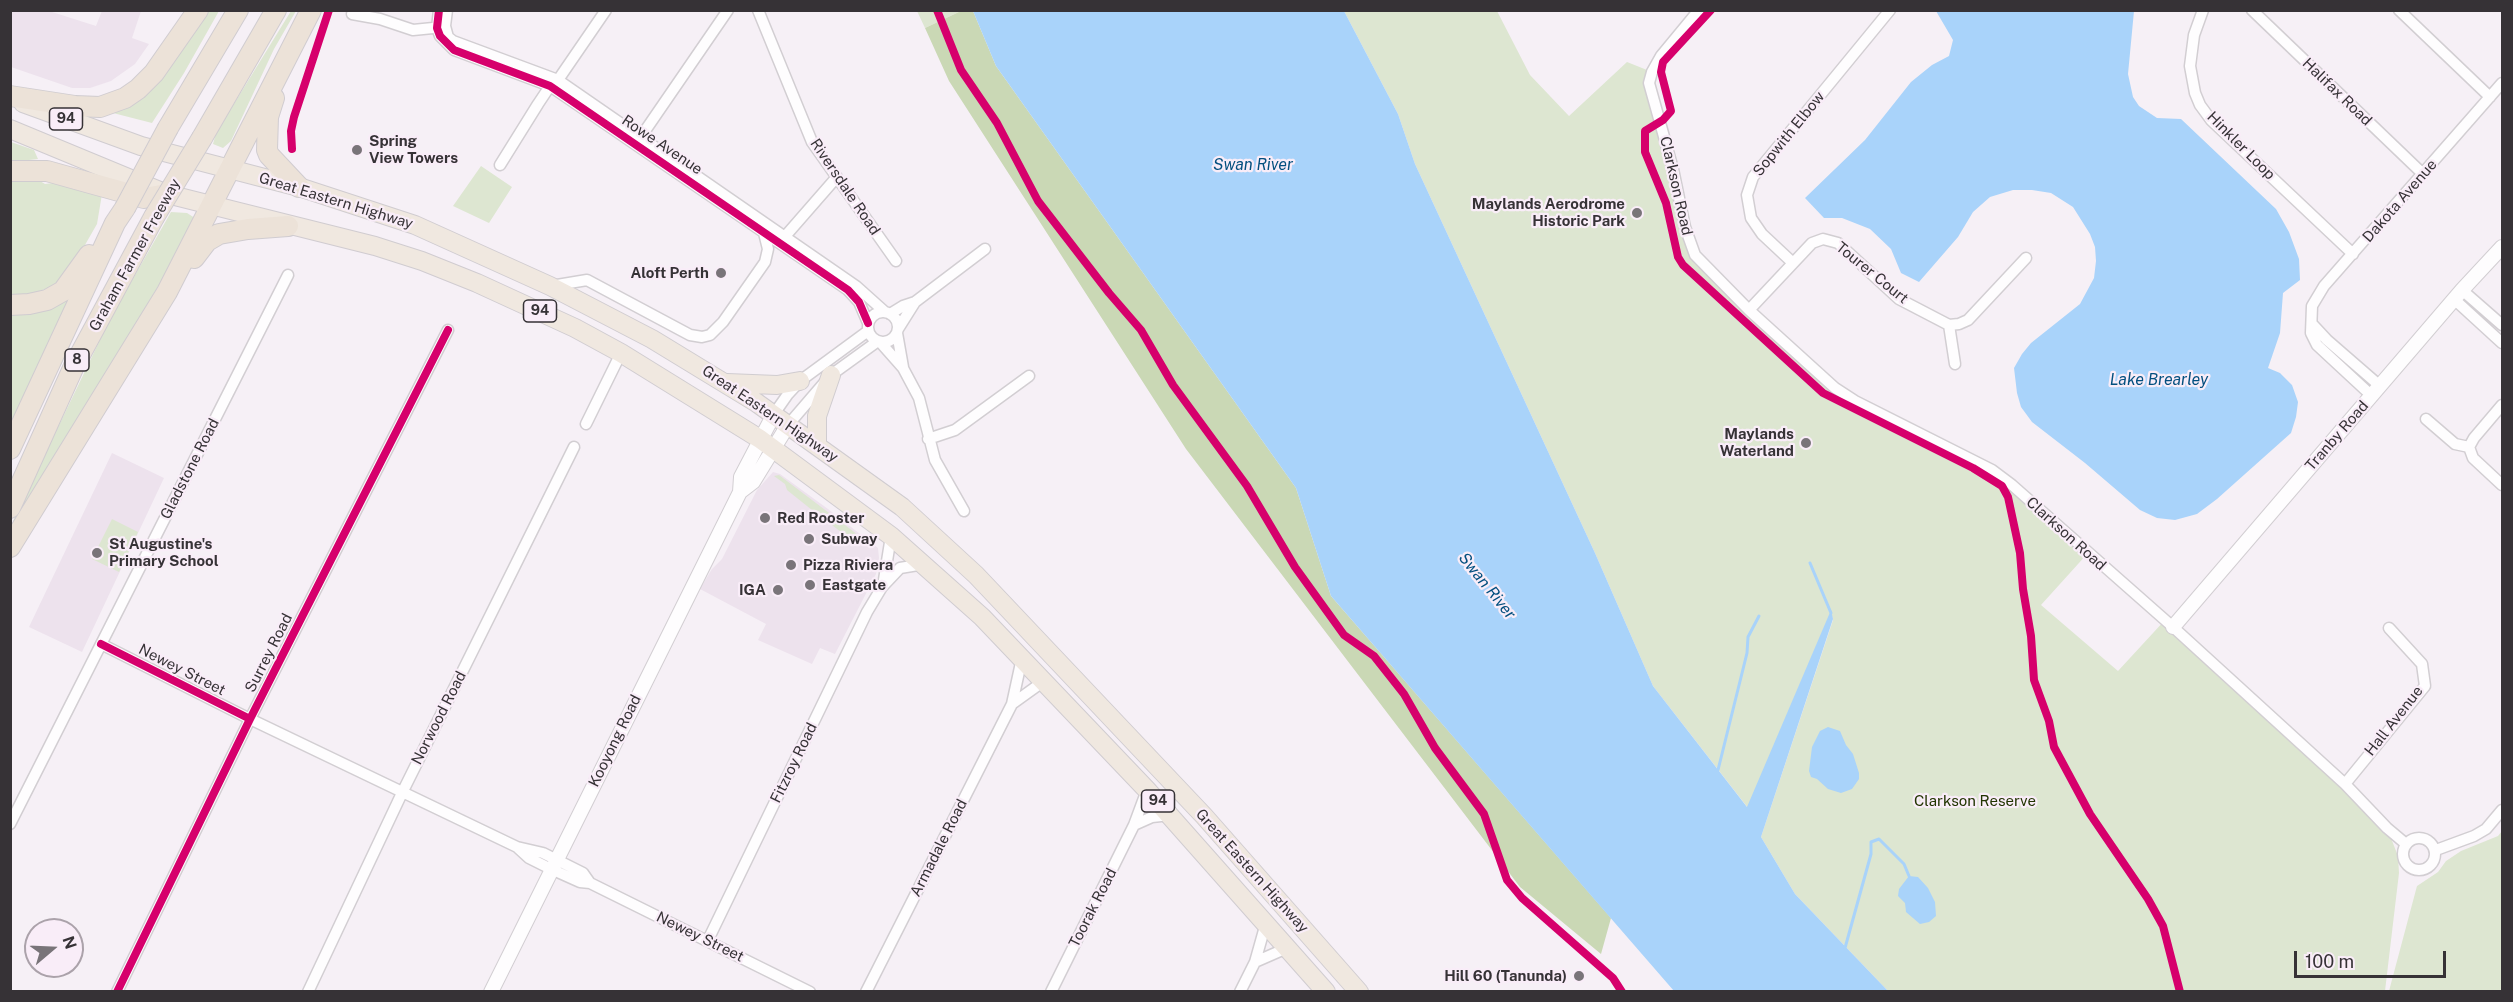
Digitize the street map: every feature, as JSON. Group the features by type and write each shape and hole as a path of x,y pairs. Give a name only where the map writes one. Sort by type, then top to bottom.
{"highway":[{"path":"10,97 100,107 125,98 154,73 198,10"},
{"name":"Graham Farmer Freeway","path":"10,449 120,216 168,128 238,10"},
{"name":"Graham Farmer Freeway","path":"10,508 74,366 154,217 276,10"},
{"path":"10,547 166,292 213,206 311,10"},
{"path":"283,64 268,117 267,150 299,187"},
{"name":"Great Eastern Highway","path":"10,97 141,146 299,187 415,225 550,286 652,339 725,382 781,419 902,507 976,575 1081,683 1204,816 1359,992"},
{"name":"Great Eastern Highway","path":"10,129 167,194 375,246 422,261 533,307 621,353 766,443 891,536 924,564 1023,658 1170,815 1326,992"},
{"path":"10,171 47,171 144,198 167,194"},
{"path":"10,304 28,304 47,300 63,291 120,216"},
{"path":"166,292 207,241 219,234 288,226"},
{"path":"817,444 817,416 831,375"},
{"path":"725,382 777,385 800,381"}],"street":[{"path":"439,10 441,27"},
{"path":"441,27 447,10"},
{"path":"500,165 606,10"},
{"path":"639,140 728,10"},
{"name":"Riversdale Road","path":"758,10 812,142 896,261"},
{"name":"Clarkson Road","path":"1699,10 1661,56 1649,83 1673,169 1689,243 1695,255 1749,310 1835,388 1855,401 1992,470 2012,485 2173,627 2345,784 2387,828 2406,844"},
{"name":"Sopwith Elbow","path":"1793,263 1762,234 1751,218 1746,195 1753,177 1890,10"},
{"name":"Hinkler Loop","path":"2203,10 2194,35 2190,66 2193,86 2200,105 2211,120 2353,254"},
{"name":"Halifax Road","path":"2252,10 2423,174"},
{"path":"2399,10 2490,97"},
{"path":"352,14 380,19 413,30 441,27"},
{"name":"Rowe Avenue","path":"441,27 453,41 554,83 782,240 848,290 859,302 868,327"},
{"name":"Dakota Avenue","path":"2376,391 2313,325 2312,306 2316,298 2353,254 2502,83"},
{"name":"Rowe Avenue","path":"639,140 763,232 782,240 861,290 887,313"},
{"path":"782,240 836,178"},
{"path":"550,286 587,280 690,334 702,337 710,334 723,322 765,262 768,249 763,232"},
{"name":"Tourer Court","path":"1749,310 1812,243 1823,238 1838,243 1899,298 1949,325"},
{"name":"Tranby Road","path":"2173,627 2502,247"},
{"path":"781,419 788,394 800,381 868,327 874,315 887,313 915,302 985,249"},
{"path":"1955,364 1949,325 1968,320 2026,258"},
{"name":"Gladstone Road","path":"10,824 288,275"},
{"path":"2459,295 2502,325"},
{"path":"2459,295 2502,343"},
{"path":"781,419 831,375 879,342 890,341 915,302"},
{"path":"887,313 896,320 903,368"},
{"path":"868,327 903,368 919,398 935,460 964,511"},
{"name":"Surrey Road","path":"117,992 250,720 448,330"},
{"path":"586,424 621,353"},
{"path":"928,439 955,430 1029,376"},
{"path":"2502,405 2469,447 2473,458 2502,485"},
{"name":"Kooyong Road","path":"491,992 740,492 753,482 766,443 781,419"},
{"path":"2426,419 2455,444 2469,447"},
{"name":"Norwood Road","path":"308,992 402,793 574,447"},
{"name":"Fitzroy Road","path":"882,587 891,536"},
{"name":"Fitzroy Road","path":"708,940 867,612 882,587 900,568 924,564"},
{"name":"Hall Avenue","path":"2345,784 2425,686 2422,664 2389,628"},
{"name":"Newey Street","path":"101,644 250,720 517,847 529,858 554,865 580,882 590,883 810,992"},
{"name":"Armadale Road","path":"866,992 1012,704 1023,658"},
{"name":"Armadale Road","path":"1012,704 1044,681"},
{"name":"Toorak Road","path":"1051,992 1134,825 1147,790"},
{"path":"2436,850 2473,837 2486,829 2502,810"},
{"path":"1134,825 1152,817 1170,815"},
{"path":"2423,838 2428,840 2436,850 2436,857 2429,868 2417,871 2411,868 2404,860 2406,844 2411,840 2423,838"},
{"path":"1240,992 1255,962 1266,923"},
{"path":"1255,962 1287,948"}],"shaded area":[{"path":"11,10 49,11 96,26 102,11 141,11 132,38 149,44 135,64 111,81 90,88 72,88 11,67"},
{"name":"St Augustine's Primary School","path":"112,453 164,478 82,652 29,627"},
{"path":"773,472 780,474 878,548 876,574 835,654 820,648 812,664 758,640 766,624 700,589 712,569 722,559 757,490"}],"green space":[{"path":"204,11 219,11 152,123 113,113 145,88"},
{"path":"291,11 296,11 274,49 231,141 223,148 213,144 216,133"},
{"path":"917,11 961,11 925,28"},
{"path":"961,11 973,11 996,66 1296,488 1331,596 1611,918 1601,954 1520,887 1186,449 949,81 925,28"},
{"name":"Clarkson Reserve","path":"1344,11 1497,11 1530,75 1569,116 1627,62 1652,72 1687,244 1831,389 1992,472 2088,553 2041,605 2118,671 2165,620 2387,828 2398,856 2399,873 2385,991 1888,991 1795,894 1761,837 1833,620 1831,612 1748,808 1653,686 1595,553 1415,164 1398,114"},
{"path":"11,142 34,150 38,159 11,162"},
{"path":"481,166 512,187 489,223 453,206"},
{"path":"10,177 40,181 45,184 61,182 102,194 97,224 70,271 53,286 32,294 11,294"},
{"path":"171,212 187,213 198,220 16,522 13,521 110,319"},
{"path":"68,295 71,298 11,423 11,309"},
{"path":"779,475 869,544 849,538 824,519 819,511 812,510 774,476"},
{"path":"112,519 138,532 119,572 92,559"},
{"path":"2502,831 2502,991 2389,991 2417,886 2438,872 2446,861 2461,851 2498,836"}],"water":[{"name":"Swan River","path":"973,11 1344,11 1398,114 1415,164 1595,553 1653,686 1747,807 1831,610 1833,619 1761,837 1795,894 1888,991 1674,991 1331,596 1296,488 996,66"},
{"name":"Lake Brearley","path":"1936,11 2134,11 2128,74 2133,97 2139,106 2157,118 2181,119 2276,209 2289,232 2299,259 2300,280 2283,293 2280,333 2268,368 2280,373 2292,385 2298,402 2291,433 2197,514 2175,520 2157,518 2140,510 2032,422 2021,407 2014,368 2031,343 2080,304 2094,278 2095,247 2090,234 2073,207 2051,193 2032,190 2013,190 1990,197 1973,212 1958,237 1919,282 1901,273 1891,249 1870,229 1842,218 1824,218 1805,198 1865,140 1911,82 1932,65 1949,56 1953,40"},
{"path":"1828,727 1840,731 1853,754 1859,773 1859,779 1852,789 1841,793 1828,789 1817,779 1811,777 1809,771 1812,747 1820,731"},
{"path":"1909,876 1918,877 1928,888 1935,902 1936,916 1929,922 1920,924 1906,912 1905,903 1898,896 1899,889"}],"waterway":[{"path":"1810,563 1831,613"},
{"path":"1718,770 1747,653 1748,637 1759,616"},
{"path":"1845,948 1871,854 1871,842 1879,839 1904,864 1909,876"}],"cycle path":[{"path":"292,149 291,131 294,117 329,10"},
{"path":"439,10 437,28 440,36 454,50 550,86 848,290 859,302 868,323"},
{"path":"937,10 961,70 997,123 1038,201 1109,293 1141,330 1173,385 1247,486 1295,567 1344,635 1374,656 1404,694 1435,748 1484,814 1507,880 1522,898 1613,978 1622,992"},
{"path":"1711,10 1663,62 1661,72 1671,111 1663,120 1645,131 1645,152 1666,203 1678,257 1683,265 1823,393 1973,468 2002,486 2008,497 2020,553 2031,636 2034,680 2049,721 2054,747 2090,814 2148,899 2163,926 2180,992"},
{"path":"117,992 250,719 448,330"},
{"path":"101,644 250,719"}],"place":[{"name":"Spring View Towers","path":"357,150"},
{"name":"Maylands Aerodrome Historic Park","path":"1637,213"},
{"name":"Aloft Perth","path":"721,273"},
{"name":"Maylands Waterland","path":"1806,443"},
{"name":"Red Rooster","path":"765,518"},
{"name":"Subway","path":"809,539"},
{"name":"St Augustine's Primary School","path":"97,553"},
{"name":"Pizza Riviera","path":"791,565"},
{"name":"Eastgate","path":"810,585"},
{"name":"IGA","path":"778,590"},
{"name":"Hill 60 (Tanunda)","path":"1579,976"}]}
